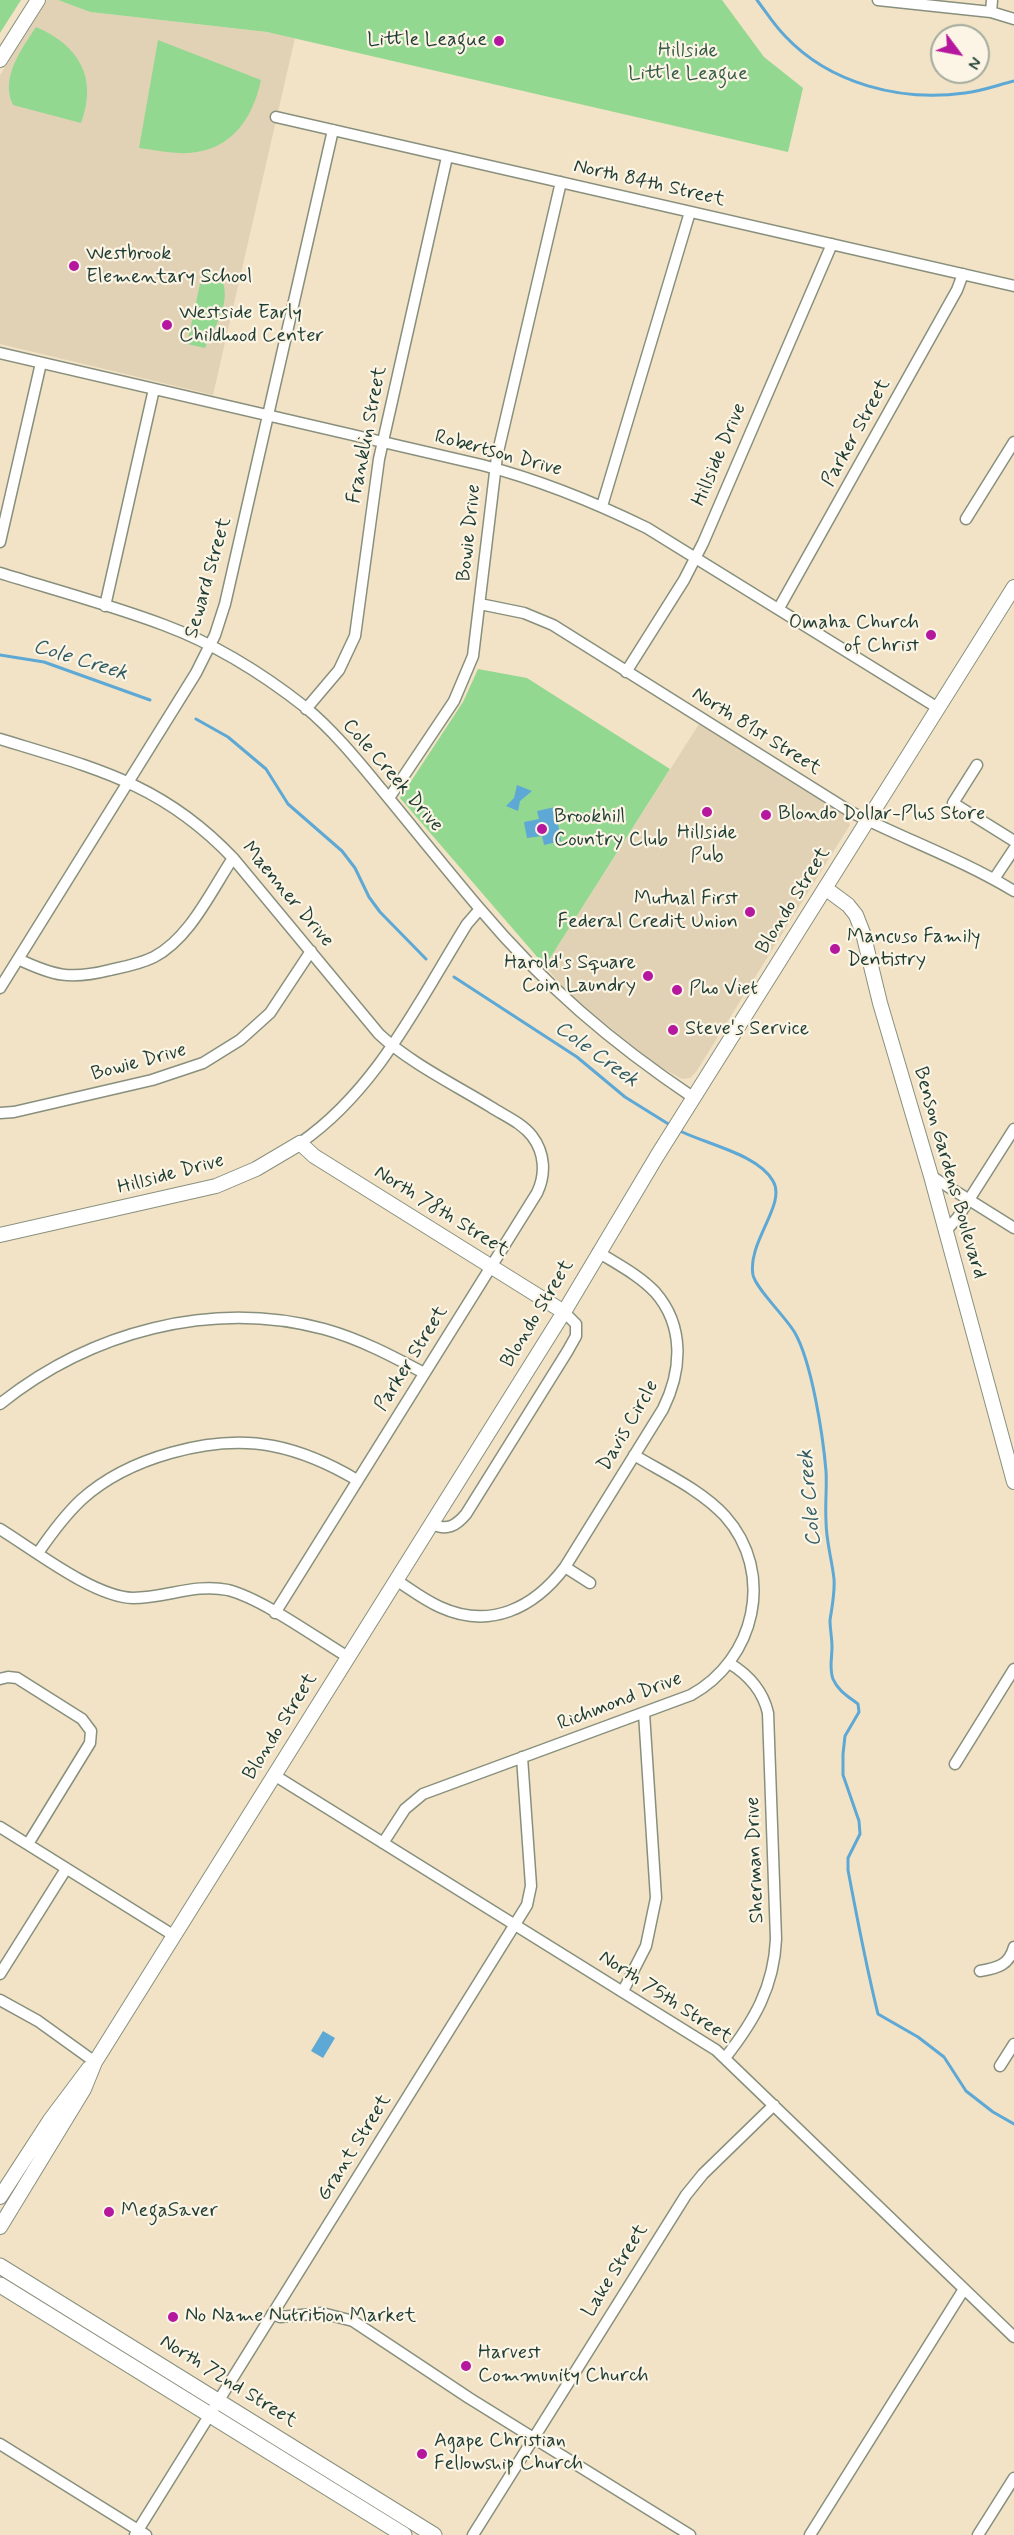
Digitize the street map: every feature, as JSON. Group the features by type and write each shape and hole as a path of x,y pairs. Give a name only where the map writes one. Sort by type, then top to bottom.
{"main road":[{"path":"0,60 38,0"},
{"name":"Blondo Street","path":"0,2197 63,2100 95,2062 564,1312 665,1143 1014,586"},
{"name":"Benson Gardens Boulevard","path":"825,888 848,905 859,921 1014,1482"},
{"name":"Hillside Drive","path":"0,1235 216,1186 256,1169 300,1143"},
{"name":"North 78th Street","path":"300,1143 314,1156 564,1312"},
{"name":"Blondo Street","path":"0,2227 84,2089 95,2062"},
{"name":"North 72nd Street","path":"0,2266 434,2535"},
{"name":"North 72nd Street","path":"0,2285 404,2535"}],"street":[{"path":"878,0 991,12 1014,19"},
{"path":"991,12 992,0"},
{"name":"North 84th Street","path":"276,117 1014,286"},
{"name":"Seward Street","path":"0,988 210,646 225,604 333,130"},
{"name":"Franklin Street","path":"306,709 339,670 355,636 382,443 447,157"},
{"name":"Bowie Drive","path":"389,798 462,687 473,656 496,469 509,399 561,182"},
{"path":"602,506 690,212"},
{"name":"Hillside Drive","path":"626,672 696,557 832,244"},
{"name":"Parker Street","path":"779,608 957,290 963,274"},
{"name":"Robertson Drive","path":"0,353 496,469 546,484 602,506 647,528 938,708"},
{"path":"0,542 41,363"},
{"path":"105,606 154,389"},
{"path":"966,519 1014,442"},
{"name":"Cole Creek Drive","path":"0,573 165,625 210,646 260,674 306,709 339,740 480,909 544,979 581,1014 630,1053 694,1098"},
{"name":"North 81st Street","path":"480,604 516,611 544,621 867,820 958,860 1014,891"},
{"name":"Maenner Drive","path":"0,738 128,781 183,812 233,858 379,1034 516,1122"},
{"path":"977,765 953,803 1014,842"},
{"path":"994,879 1014,849"},
{"path":"18,959 54,975 70,977 101,973 153,958 177,939 233,858"},
{"name":"Hillside Drive","path":"300,1143 351,1100 393,1044 467,924 480,909"},
{"name":"Bowie Drive","path":"0,1113 14,1112 152,1080 203,1064 240,1040 258,1025 281,998 311,951"},
{"name":"Parker Street","path":"275,1613 537,1192 543,1176 538,1147 531,1135 516,1122"},
{"path":"945,1232 969,1200 1014,1129"},
{"path":"931,1176 1014,1228"},
{"name":"Davis Circle","path":"396,1580 449,1611 469,1615 489,1616 510,1611 532,1601 565,1567 634,1455 672,1391 678,1370 677,1347 670,1317 655,1293 636,1276 598,1252"},
{"path":"432,1524 447,1528 456,1524 466,1514 567,1352 576,1336 576,1324 564,1312"},
{"path":"0,1404 52,1367 92,1348 147,1330 220,1318 266,1319 324,1329 366,1344 424,1373"},
{"path":"38,1553 67,1514 98,1487 136,1465 183,1450 229,1443 271,1445 315,1458 357,1480"},
{"name":"Richmond Drive","path":"383,1843 405,1809 423,1794 701,1690 722,1673 729,1663 746,1636 753,1606 753,1575 744,1544 732,1525 715,1506 634,1455"},
{"path":"0,1529 92,1586 116,1595 150,1597 191,1588 216,1588 245,1596 348,1657"},
{"path":"565,1567 590,1583"},
{"name":"Sherman Drive","path":"725,2058 750,2026 764,1999 774,1968 776,1939 768,1713 757,1687 738,1668 729,1663"},
{"path":"955,1764 1014,1669"},
{"path":"0,1679 17,1678 82,1719 91,1731 90,1743 28,1844"},
{"path":"623,1991 646,1946 656,1898 644,1713"},
{"name":"Grant Street","path":"139,2533 218,2400 527,1905 531,1886 522,1757"},
{"name":"North 75th Street","path":"274,1775 705,2042 725,2058 1014,2337"},
{"path":"0,1827 173,1935"},
{"path":"0,1974 66,1869"},
{"path":"980,1971 1001,1966 1009,1959 1014,1947"},
{"path":"0,2000 38,2021 95,2062"},
{"path":"1000,2066 1014,2044"},
{"name":"Lake Street","path":"472,2535 686,2195 703,2174 774,2105"},
{"path":"810,2535 964,2289"},
{"path":"272,2314 280,2317 322,2313 353,2321 469,2398 690,2535"},
{"path":"0,2444 139,2533"},
{"path":"978,2535 1014,2478"}],"shaded area":[{"path":"47,0 58,0 90,12 267,32 295,38 213,395 0,344 0,75"},
{"path":"699,724 846,816 850,825 696,1072 690,1078 682,1079 657,1065 568,993 545,966"}],"green space":[{"path":"0,0 21,0 0,33"},
{"name":"Hillside Little League","path":"58,0 722,0 764,57 803,88 788,152 267,32 90,12"},
{"path":"36,27 64,43 81,65 86,78 87,92 86,107 81,123 13,105 9,85 14,64"},
{"path":"158,40 261,80 246,119 229,139 204,151 189,153 139,148"},
{"path":"203,270 221,278 225,296 221,314 205,348 187,344"},
{"name":"Brookhill Country Club","path":"478,669 527,678 670,769 545,966 400,798 463,702"}],"water":[{"name":"Brookhill Country Club","path":"517,785 532,791 520,801 518,811 506,806 514,798"},
{"name":"Brookhill Country Club","path":"555,807 561,841 544,845 542,836 527,838 524,822 539,819 537,811"},
{"path":"323,2031 335,2038 323,2058 311,2051"}],"waterway":[{"path":"757,0 781,32 803,53 845,78 868,86 916,95 941,95 971,92 1014,81"},
{"name":"Cole Creek","path":"0,655 44,662 150,700"},
{"name":"Cole Creek","path":"196,719 228,737 266,769 288,804 342,851 355,868 369,897 380,912 426,959"},
{"name":"Cole Creek","path":"454,977 577,1057 625,1097 670,1125"},
{"name":"Cole Creek","path":"678,1130 756,1164 773,1181 776,1190 775,1201 756,1250 753,1275 760,1288 791,1326 801,1346 807,1362 819,1420 826,1471 826,1528 834,1579 830,1620 831,1671 838,1687 858,1704 859,1712 845,1736 843,1754 843,1775 859,1821 860,1834 848,1858 848,1870 878,2014 918,2037 944,2057 966,2091 993,2112 1014,2124"}],"place":[{"name":"Little League","path":"499,41"},
{"name":"Westbrook Elementary School","path":"74,266"},
{"name":"Westside Early Childhood Center","path":"167,325"},
{"name":"Omaha Church of Christ","path":"931,635"},
{"name":"Hillside Pub","path":"707,812"},
{"name":"Blondo Dollar-Plus Store","path":"766,815"},
{"name":"Brookhill Country Club","path":"542,829"},
{"name":"Mutual First Federal Credit Union","path":"750,912"},
{"name":"Mancuso Family Dentistry","path":"835,949"},
{"name":"Harold's Square Coin Laundry","path":"648,976"},
{"name":"Pho Viet","path":"677,990"},
{"name":"Steve's Service","path":"673,1030"},
{"name":"MegaSaver","path":"109,2212"},
{"name":"No Name Nutrition Market","path":"173,2317"},
{"name":"Harvest Community Church","path":"466,2366"},
{"name":"Agape Christian Fellowship Church","path":"422,2454"}]}
